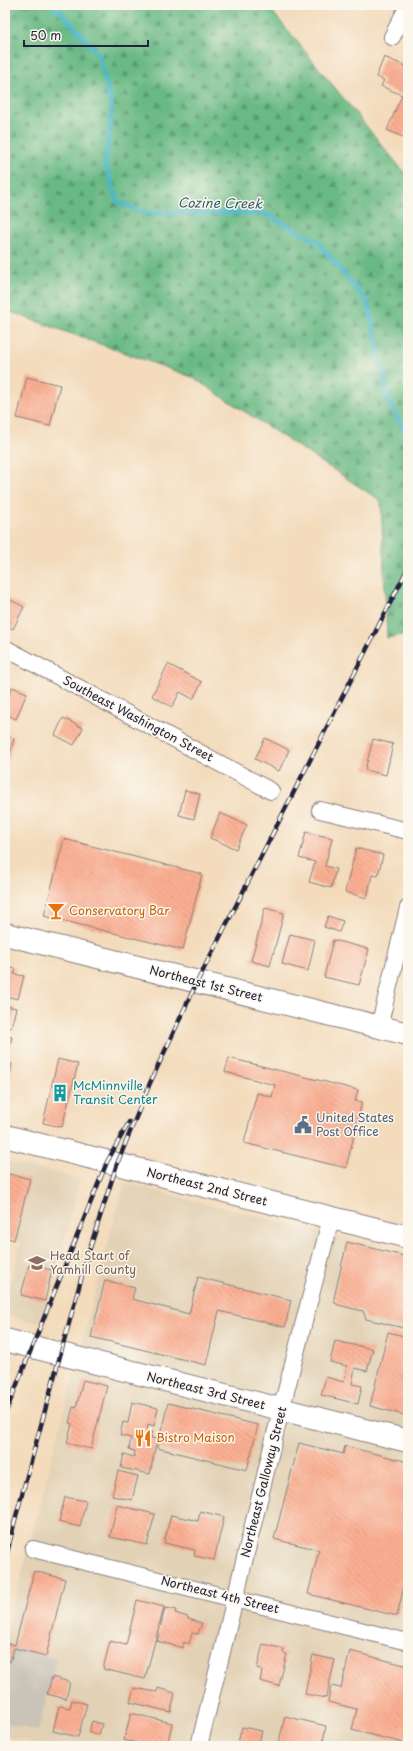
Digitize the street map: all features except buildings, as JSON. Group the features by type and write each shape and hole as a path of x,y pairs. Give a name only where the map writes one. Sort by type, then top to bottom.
{"street":[{"path":"392,37 408,6"},
{"name":"Southeast Washington Street","path":"5,648 271,791"},
{"path":"320,810 408,831"},
{"path":"379,1027 408,908"},
{"name":"Northeast 1st Street","path":"5,934 408,1034"},
{"name":"Northeast 2nd Street","path":"5,1136 408,1237"},
{"name":"Northeast Galloway Street","path":"199,1746 281,1410 331,1218"},
{"name":"Northeast 3rd Street","path":"5,1340 408,1441"},
{"name":"Northeast 4th Street","path":"33,1549 408,1642"}],"shaded area":[{"name":"Head Start of Yamhill County","path":"5,1161 80,1179 53,1285 38,1323 5,1315 5,1304 21,1241 5,1237"},
{"path":"124,1183 408,1254 408,1746 46,1746 5,1736 5,1638"},
{"path":"5,1643 14,1648 56,1659 38,1731 5,1723"}],"green space":[{"path":"5,5 267,5 408,177 408,634 387,638 381,501 192,377 5,310"}],"waterway":[{"name":"Cozine Creek","path":"50,5 60,11 99,55 112,108 105,164 118,202 145,213 264,213 318,242 368,303 389,402 408,437"}],"railway":[{"path":"5,1561 88,1254 117,1164 150,1083 197,982 408,568"},
{"path":"5,1414 107,1162 129,1122"}],"place":[{"name":"Conservatory Bar","path":"56,911"},
{"name":"McMinnville Transit Center","path":"60,1093"},
{"name":"United States Post Office","path":"303,1125"},
{"name":"Head Start of Yamhill County","path":"37,1263"},
{"name":"Bistro Maison","path":"143,1438"}]}
